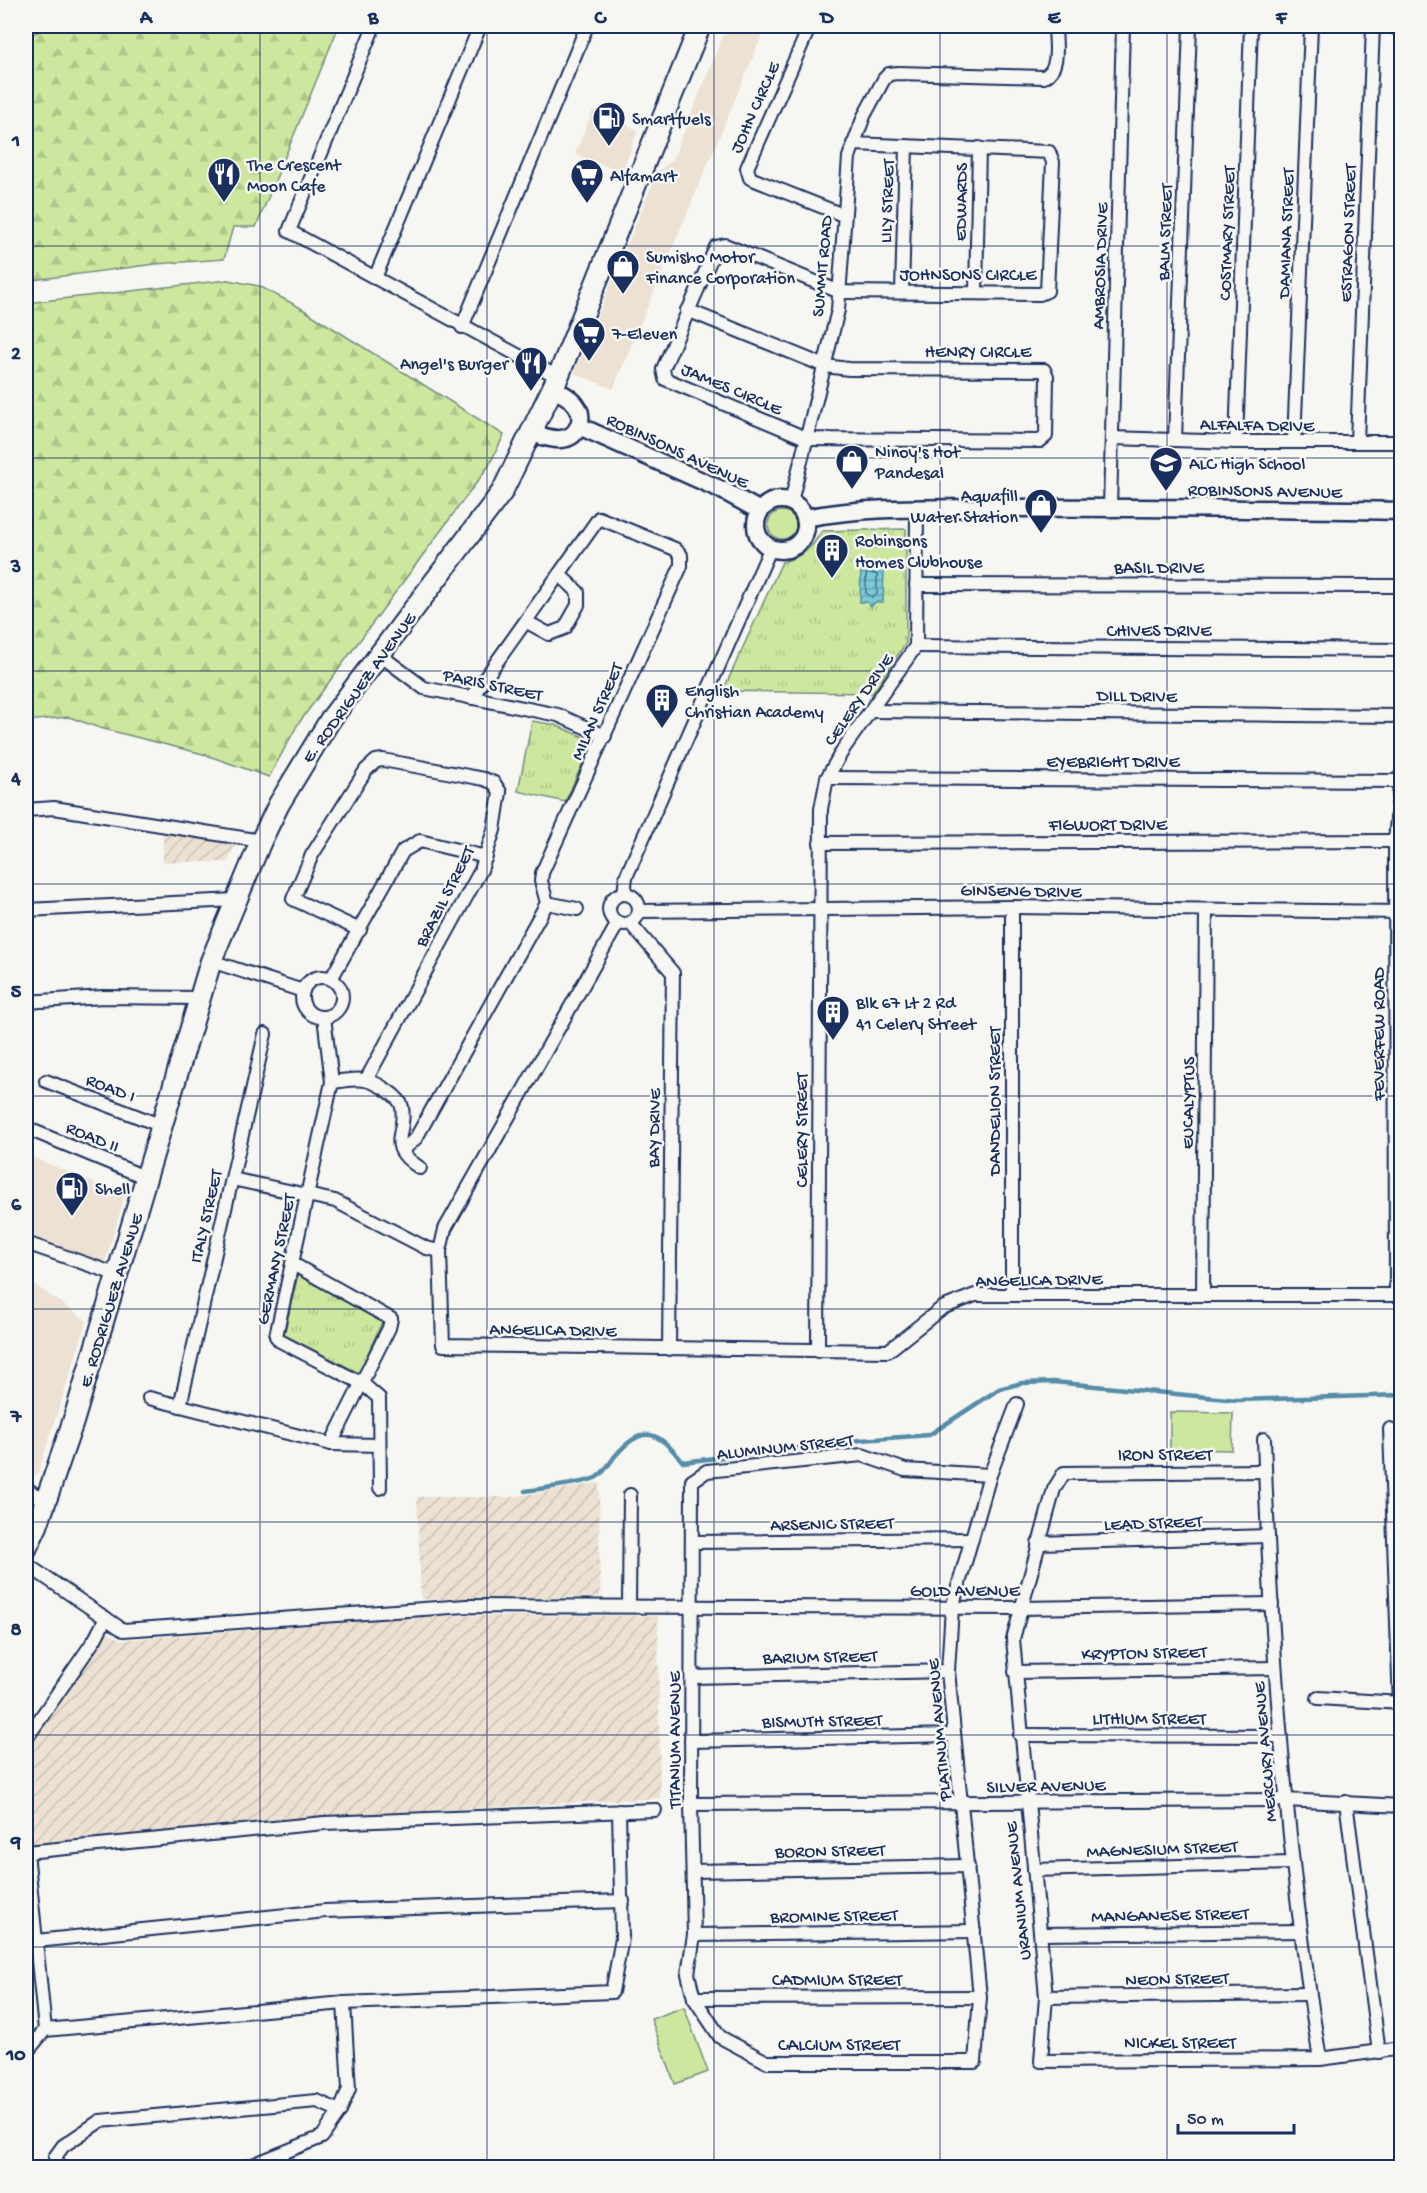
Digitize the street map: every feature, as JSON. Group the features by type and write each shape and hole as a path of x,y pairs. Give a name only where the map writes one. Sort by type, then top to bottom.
{"main road":[{"name":"E. RODRIGUEZ AVENUE","path":"26,1549 45,1502 118,1275 211,961 261,842 279,804 330,720 502,492 555,383 700,26"}],"street":[{"path":"374,26 290,231 462,327 555,383"},
{"path":"375,278 480,26"},
{"path":"462,327 587,26"},
{"name":"JOHN CIRCLE","path":"810,26 747,168 750,178 843,215"},
{"name":"SUMMIT ROAD","path":"791,502 808,439 840,292 843,215 853,144 864,116 889,75 898,72 1044,77 1051,74 1055,67 1055,26"},
{"name":"AMBROSIA DRIVE","path":"1110,507 1123,26"},
{"name":"BALM STREET","path":"1174,440 1190,26"},
{"name":"COSTMARY STREET","path":"1236,442 1251,26"},
{"name":"DAMIANA STREET","path":"1294,442 1311,26"},
{"name":"ESTRAGON STREET","path":"1357,442 1373,26"},
{"path":"1392,26 1401,31"},
{"name":"JOHNSONS CIRCLE","path":"840,292 1040,294 1047,291 1053,162 1052,156 1045,150 853,144"},
{"name":"LILY STREET","path":"902,292 906,146"},
{"name":"EDWARDS","path":"976,292 979,148"},
{"name":"JAMES CIRCLE","path":"808,439 665,379 663,369 716,247 725,245 840,292"},
{"name":"HENRY CIRCLE","path":"687,310 825,366 849,369 1044,370 1047,376 1046,436 1040,441 808,439"},
{"name":"ROBINSONS AVENUE","path":"532,434 563,440 570,437 579,426 581,419 576,405 555,383"},
{"name":"ROBINSONS AVENUE","path":"579,426 722,490 760,511"},
{"name":"ALFALFA DRIVE","path":"1112,438 1236,442 1401,442"},
{"path":"779,500 791,502 802,511 805,518 805,529 801,539 792,547 782,550 771,547 759,536 757,519 760,511 768,503 779,500"},
{"name":"ROBINSONS AVENUE","path":"805,518 846,510 917,509 1110,507 1401,511"},
{"name":"CELERY DRIVE","path":"820,908 821,809 827,778 844,748 916,646 917,509"},
{"name":"MILAN STREET","path":"471,698 599,518 675,549 681,555 681,566 543,873 541,880 547,903"},
{"path":"624,894 626,877 771,547"},
{"path":"527,622 549,634 566,628 578,604 578,592 560,575"},
{"name":"BASIL DRIVE","path":"916,585 1401,586"},
{"name":"CHIVES DRIVE","path":"916,646 1401,650"},
{"name":"PARIS STREET","path":"380,655 424,688 558,716 605,736"},
{"name":"DILL DRIVE","path":"872,711 1401,716"},
{"name":"BRAZIL STREET","path":"360,930 293,899 312,855 366,770 376,761 383,760 494,783 500,792 494,830 486,857 366,1080"},
{"name":"EYEBRIGHT DRIVE","path":"827,778 1400,777"},
{"name":"FEVERFEW ROAD","path":"1399,1295 1398,912 1395,842 1400,777"},
{"path":"26,810 62,809 261,842"},
{"path":"331,980 403,851 412,844 420,842 486,857"},
{"name":"FIGWORT DRIVE","path":"820,843 1395,842"},
{"path":"232,1179 335,1201 426,1248 440,1251 449,1219 624,923 640,911 637,901 624,894 615,897 609,905 610,914 624,923"},
{"path":"26,910 236,900"},
{"path":"402,1151 416,1138 547,903 577,909"},
{"name":"GINSENG DRIVE","path":"640,911 1012,907 1398,912"},
{"name":"DANDELION STREET","path":"1012,907 1012,1295"},
{"name":"CELERY STREET","path":"818,1351 820,908"},
{"name":"EUCALYPTUS","path":"1203,1295 1206,911"},
{"name":"BAY DRIVE","path":"624,923 673,972 669,1349"},
{"path":"211,961 303,991"},
{"path":"318,978 331,980 339,987 342,999 338,1009 324,1017 306,1010 303,1004 303,991 311,980 318,978"},
{"path":"26,1002 103,997 199,998"},
{"name":"GERMANY STREET","path":"324,1017 332,1082 276,1336 280,1341 363,1384 379,1398 380,1488"},
{"name":"ITALY STREET","path":"180,1406 265,1034"},
{"path":"332,1082 366,1080 395,1096 402,1106 399,1137 402,1151 408,1160 420,1168"},
{"name":"ROAD I","path":"46,1081 162,1126"},
{"name":"ROAD II","path":"26,1128 147,1178"},
{"path":"26,1243 118,1275"},
{"name":"ANGELICA DRIVE","path":"440,1251 443,1346 888,1351 942,1308 975,1295 1399,1295"},
{"path":"293,1264 391,1319 363,1384 331,1444"},
{"path":"149,1398 331,1444 379,1445"},
{"name":"PLATINUM AVENUE","path":"975,2062 980,1997 948,1671 952,1608 990,1475 1017,1404"},
{"path":"1390,1429 1401,1762"},
{"name":"MERCURY AVENUE","path":"1264,1439 1278,1736 1300,1931 1320,2060"},
{"name":"ALUMINUM STREET","path":"692,1481 707,1472 862,1455 905,1470 990,1475"},
{"name":"IRON STREET","path":"1064,1473 1265,1472"},
{"name":"URANIUM AVENUE","path":"1041,2061 1046,1997 1026,1803 1013,1639 1054,1489 1064,1473"},
{"name":"TITANIUM AVENUE","path":"692,1481 691,1804 694,1935 688,1974 694,1998"},
{"path":"26,1488 45,1502"},
{"path":"629,1606 630,1495"},
{"name":"LEAD STREET","path":"1038,1543 1269,1536"},
{"name":"ARSENIC STREET","path":"693,1542 972,1539"},
{"name":"GOLD AVENUE","path":"26,1564 123,1630 431,1607 1020,1608 1272,1604"},
{"path":"26,1739 95,1639 106,1618"},
{"name":"KRYPTON STREET","path":"1015,1672 1275,1668"},
{"name":"BARIUM STREET","path":"692,1677 948,1671"},
{"path":"1318,1698 1400,1703"},
{"name":"BISMUTH STREET","path":"691,1741 954,1735"},
{"name":"LITHIUM STREET","path":"1020,1735 1278,1736"},
{"name":"SILVER AVENUE","path":"691,1804 962,1804 1285,1800 1401,1806"},
{"path":"1346,1802 1379,2052"},
{"path":"45,2030 36,1941 30,1927 26,1852 324,1823 655,1810"},
{"path":"26,2053 45,2030 344,2002 612,1992 622,1938 623,1901 619,1811"},
{"name":"MAGNESIUM STREET","path":"1034,1870 1292,1863"},
{"name":"BORON STREET","path":"693,1871 968,1866"},
{"path":"36,1941 326,1911 623,1901"},
{"name":"BROMINE STREET","path":"694,1935 974,1931"},
{"name":"MANGANESE STREET","path":"1041,1934 1300,1931"},
{"name":"NEON STREET","path":"1046,1997 1309,1994"},
{"name":"CADMIUM STREET","path":"694,1998 980,1997"},
{"name":"CALCIUM STREET","path":"694,1998 720,2037 767,2062 975,2062"},
{"path":"245,2168 322,2137 340,2111 350,2089 344,2002"},
{"name":"NICKEL STREET","path":"1041,2061 1320,2060 1401,2048"},
{"path":"60,2168 55,2157 63,2146 100,2121 317,2101 340,2111"}],"shaded area":[{"path":"727,26 766,26 613,389 574,373 658,171 672,161"},
{"path":"593,110 638,130 622,172 575,154"},
{"path":"163,831 237,842 228,862 163,862"},
{"name":"Shell","path":"26,1155 125,1195 104,1265 26,1238"},
{"path":"26,1279 87,1321 37,1476 26,1469"},
{"path":"599,1483 600,1597 421,1599 417,1497 511,1497"},
{"path":"430,1616 658,1616 660,1798 309,1817 26,1844 26,1744 105,1631 121,1640"}],"green space":[{"path":"56,26 338,28 256,227 233,227 224,259 155,264 26,281 26,36"},
{"path":"228,280 259,286 299,307 504,435 488,467 298,724 269,777 203,754 100,728 69,717 26,721 26,303"},
{"path":"782,511 792,515 796,525 792,535 782,539 772,535 768,525 772,515"},
{"path":"906,529 906,643 873,693 723,691 782,562 795,558 805,551 822,531"},
{"path":"532,721 555,725 591,740 591,745 565,802 518,791"},
{"path":"298,1275 382,1322 359,1373 284,1335"},
{"path":"1170,1412 1233,1413 1232,1450 1170,1449"},
{"path":"684,2007 708,2072 675,2084 651,2019"}],"water":[{"path":"861,566 884,567 883,602 875,602 871,607 867,602 860,602"}],"waterway":[{"path":"525,1491 574,1484 597,1477 625,1445 643,1435 658,1438 683,1462 861,1440 929,1435 999,1389 1022,1383 1054,1382 1237,1400 1402,1395"}],"place":[{"name":"Smartfuels","path":"609,147"},
{"name":"The Crescent Moon Cafe","path":"224,203"},
{"name":"Alfamart","path":"587,204"},
{"name":"Sumisho Motor Finance Corporation","path":"623,295"},
{"name":"7-Eleven","path":"589,362"},
{"name":"Angel's Burger","path":"531,392"},
{"name":"Ninoy's Hot Pandesal","path":"852,490"},
{"name":"ALC High School","path":"1166,492"},
{"name":"Aquafill Water Station","path":"1041,534"},
{"name":"Robinsons Homes Clubhouse","path":"832,579"},
{"name":"English Christian Academy","path":"662,729"},
{"name":"Blk 67 Lt 2 Rd 41 Celery Street","path":"833,1041"},
{"name":"Shell","path":"72,1217"}]}
